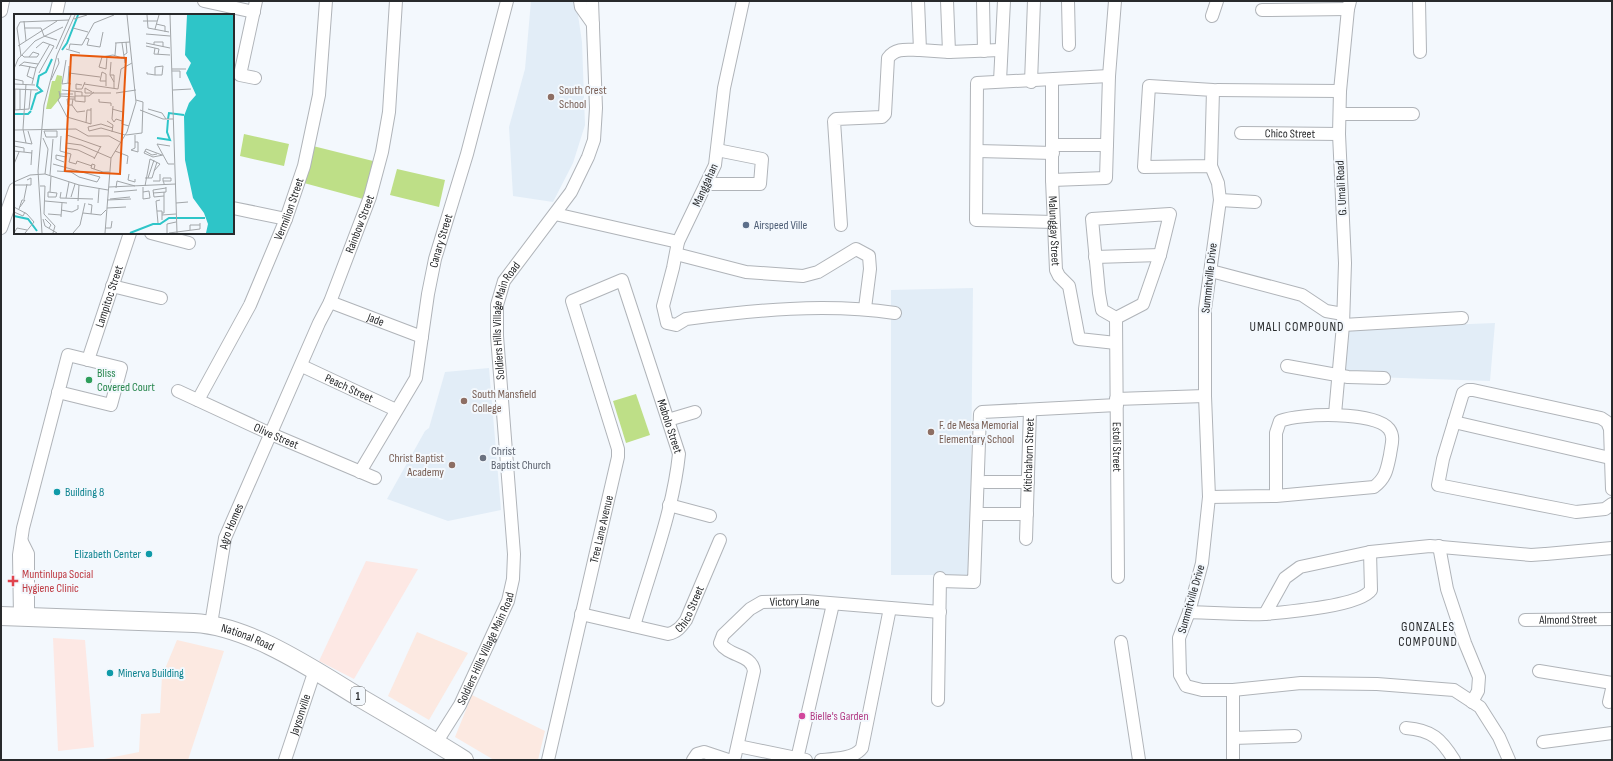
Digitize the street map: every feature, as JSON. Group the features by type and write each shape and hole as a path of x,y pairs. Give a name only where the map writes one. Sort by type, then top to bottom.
{"highway":[{"name":"National Road","path":"1,616 211,624 240,633 294,657 464,760"}],"street":[{"path":"1,11 3,1"},
{"path":"56,14 59,1"},
{"path":"204,1 255,7 238,65 240,75 255,78"},
{"name":"Vermilion Street","path":"198,400 250,305 286,219 304,166 319,95 326,1"},
{"name":"Rainbow Street","path":"271,434 330,302 370,197 382,152 389,112 396,1"},
{"name":"Canary Street","path":"360,472 396,410 408,394 416,378 428,294 435,259 469,146 508,1"},
{"path":"580,1 581,7 594,24"},
{"name":"Soldiers Hills Village Main Road","path":"436,743 460,705 508,601 513,579 514,554 497,336 497,305 504,281 556,214 571,192 581,173 594,140 596,108 592,1"},
{"name":"Manggahan","path":"743,1 724,88 715,165 677,248 663,306 667,324 676,325 686,318 782,308 865,308"},
{"path":"918,1 920,50"},
{"path":"947,1 949,52"},
{"path":"983,1 984,51"},
{"path":"1000,81 1000,50 1004,1"},
{"path":"1031,82 1034,1"},
{"path":"1068,1 1069,45"},
{"path":"1052,180 1106,178 1109,76 1115,1"},
{"path":"1212,16 1217,1"},
{"path":"1419,1 1420,52"},
{"path":"1262,10 1349,5"},
{"name":"G. Umali Road","path":"1335,414 1343,320 1345,264 1339,134 1340,91 1349,5"},
{"path":"841,225 834,121 836,118 882,118 885,114 888,58 892,52 897,50 949,52 1000,50"},
{"path":"1053,222 976,220 977,83 1000,81 1031,82 1109,76"},
{"name":"Malunggay Street","path":"1052,80 1052,180 1056,270 1059,276 1069,286 1079,339 1116,343"},
{"path":"1149,86 1213,90 1211,166 1144,167 1149,86"},
{"path":"1217,90 1340,91"},
{"path":"1340,114 1413,114"},
{"name":"Chico Street","path":"1240,133 1339,134"},
{"path":"977,151 1053,149 1107,145"},
{"path":"706,184 760,184 762,159 717,150"},
{"name":"Summitville Drive","path":"1211,166 1218,183 1220,200 1205,309 1205,396 1209,497 1202,563 1189,612 1179,638 1180,675 1186,686 1202,690 1233,690 1301,683 1377,684 1454,690 1480,708 1498,737 1509,760"},
{"path":"1,228 14,192"},
{"path":"1220,200 1255,202"},
{"path":"234,208 286,219"},
{"path":"556,214 677,248 746,272 803,276 818,272 856,249 863,251 869,256 870,269 865,308 895,313"},
{"path":"1170,214 1160,255 1143,304 1116,318 1102,310 1098,293 1092,219 1170,214"},
{"name":"Lampitoc Street","path":"88,360 130,234"},
{"path":"155,234 188,243"},
{"path":"1095,257 1160,255"},
{"path":"1211,271 1302,295 1343,320 1462,318"},
{"name":"Mabolo Street","path":"572,301 622,280 679,454 677,473 669,505 634,626"},
{"path":"112,286 161,298"},
{"name":"Tree Lane Avenue","path":"548,760 618,457 618,449 572,301"},
{"name":"Jade","path":"330,302 422,337"},
{"name":"Estoli Street","path":"1116,318 1118,577"},
{"path":"24,617 19,555 26,515 58,392 68,355 121,368 112,405 58,392"},
{"name":"Peach Street","path":"302,366 396,410"},
{"path":"1287,366 1339,375 1384,378"},
{"path":"1612,489 1610,429 1607,422 1601,418 1468,390 1463,393 1443,459 1438,485 1576,512 1605,509 1612,504"},
{"name":"Olive Street","path":"178,391 271,434 375,478"},
{"name":"Kitichahorn Street","path":"1026,539 1030,410 1205,396"},
{"path":"938,700 940,580 974,582 980,414 986,412 1030,410"},
{"path":"668,420 695,412"},
{"path":"1209,497 1276,496 1374,487 1382,482 1387,472 1393,436 1388,428 1380,422 1335,414 1288,418 1280,421 1276,433 1276,496"},
{"path":"1454,422 1610,458"},
{"name":"Agro Homes","path":"211,624 225,538 271,434"},
{"path":"984,482 1028,482"},
{"path":"669,505 710,516"},
{"path":"982,514 1027,514"},
{"name":"Chico Street","path":"582,614 668,634 673,633 682,626 720,540"},
{"path":"1265,614 1285,578 1300,567 1370,552 1405,547 1439,546 1531,555 1612,548"},
{"path":"1439,546 1447,589 1465,643 1479,677 1478,691 1472,702"},
{"path":"1189,612 1265,614 1332,605 1362,598 1368,595 1371,590 1370,552"},
{"name":"Victory Lane","path":"738,746 754,666 749,661 726,651 720,643 723,635 750,609 762,602 805,601 940,612"},
{"path":"733,760 738,746 801,760 833,604"},
{"path":"821,760 852,755 858,753 862,748 890,608"},
{"name":"Almond Street","path":"1525,620 1612,619"},
{"path":"1121,642 1139,760"},
{"name":"Jaysonville","path":"284,760 315,670"},
{"path":"1539,672 1612,683"},
{"path":"1609,702 1612,689"},
{"path":"1233,690 1233,760"},
{"path":"1406,728 1420,729 1437,738 1454,760"},
{"path":"1543,742 1612,733"},
{"path":"1233,738 1294,736"},
{"path":"693,760 697,754 704,752 728,760"}],"shaded area":[{"name":"South Crest School","path":"531,1 576,1 582,42 585,125 573,163 553,202 513,196 509,127 525,69"},
{"name":"F. de Mesa Memorial Elementary School","path":"973,288 970,575 891,575 891,290"},
{"path":"1495,323 1490,381 1343,376 1345,329"},
{"name":"Christ Baptist Academy","path":"489,368 501,510 448,521 387,499 425,431 429,428 445,372"},
{"path":"366,561 418,569 354,679 319,661"},
{"path":"417,632 468,653 429,720 388,696"},
{"path":"53,638 85,640 94,747 58,751"},
{"path":"177,640 224,651 188,760 99,760 139,752 141,714 160,713 162,676"},
{"path":"472,695 545,731 538,760 494,760 455,737"}],"green space":[{"path":"244,134 289,144 284,166 240,156"},
{"path":"313,146 373,161 363,199 304,183"},
{"path":"397,169 445,180 439,207 390,195"},
{"path":"636,394 650,435 626,443 613,401"}],"place":[{"name":"South Crest School","path":"551,97"},
{"name":"Airspeed Ville","path":"746,225"},
{"name":"Bliss Covered Court","path":"89,380"},
{"name":"South Mansfield College","path":"464,401"},
{"name":"F. de Mesa Memorial Elementary School","path":"931,432"},
{"name":"Christ Baptist Church","path":"483,458"},
{"name":"Christ Baptist Academy","path":"452,465"},
{"name":"Building 8","path":"57,492"},
{"name":"Elizabeth Center","path":"149,554"},
{"name":"Muntinlupa Social Hygiene Clinic","path":"13,581"},
{"name":"Minerva Building","path":"110,673"},
{"name":"Bielle's Garden","path":"802,716"}],"district":[{"name":"UMALI COMPOUND","path":"1297,326"},
{"name":"GONZALES COMPOUND","path":"1428,634"}]}
